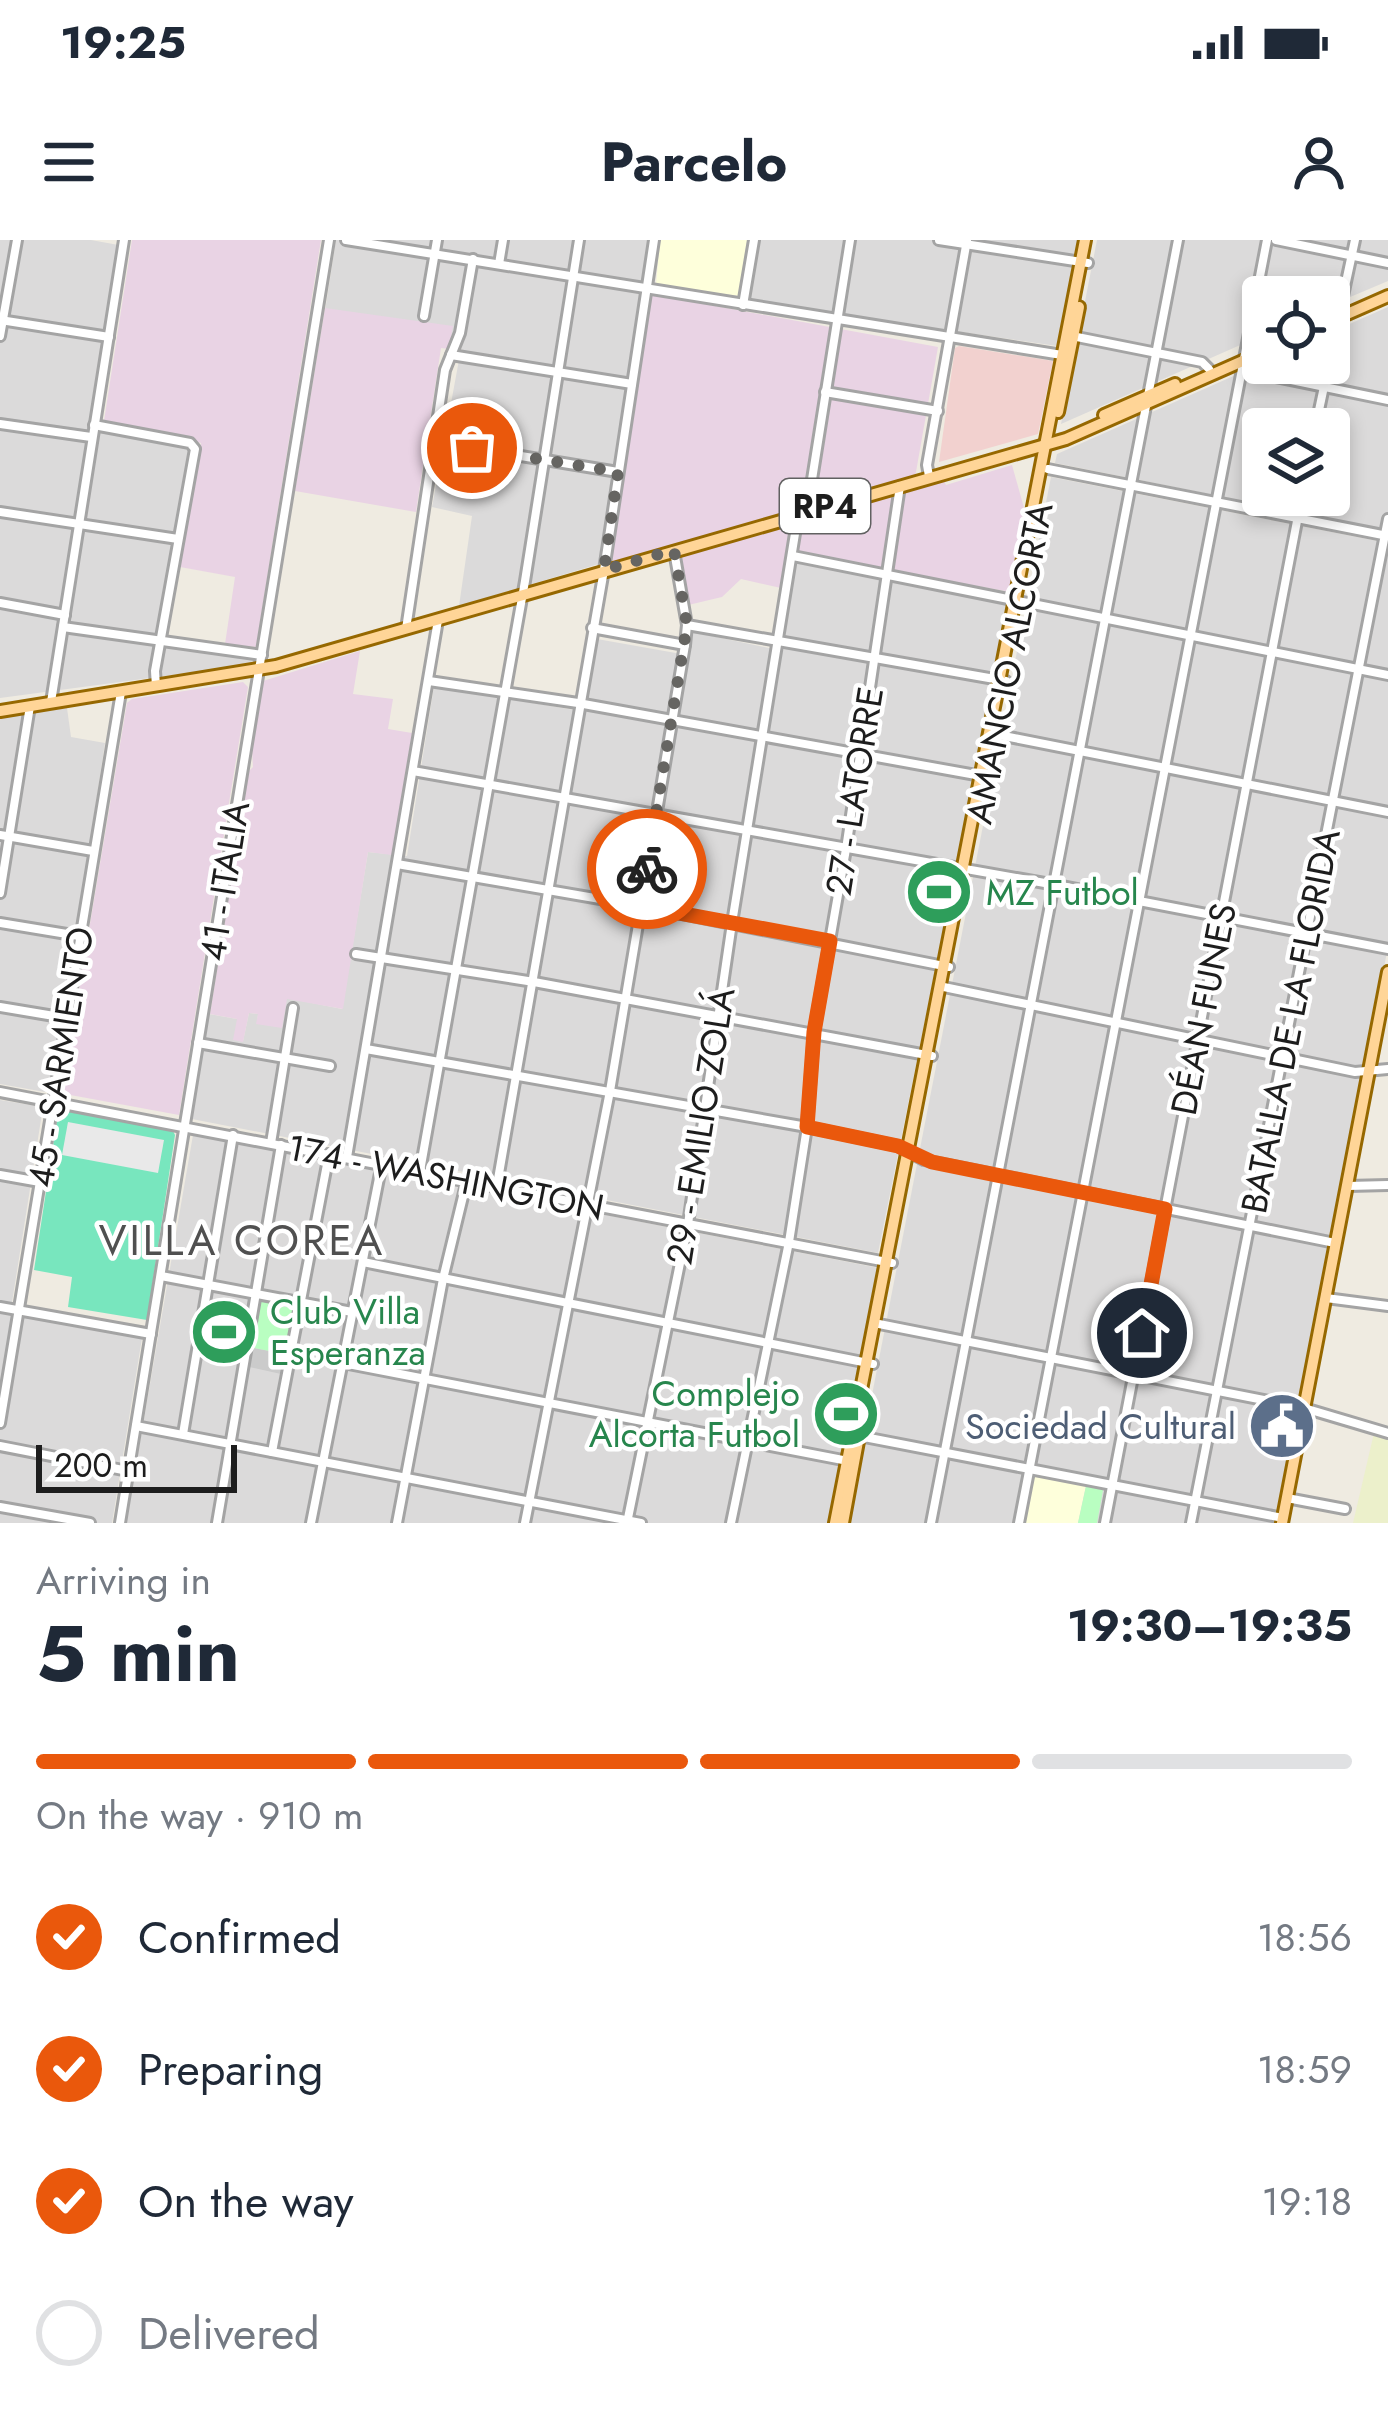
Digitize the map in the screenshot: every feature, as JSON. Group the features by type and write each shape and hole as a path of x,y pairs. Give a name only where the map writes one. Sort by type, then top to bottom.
{"main road":[{"path":"839,1523 1089,240"},
{"path":"1350,310 1388,293"},
{"path":"1049,441 1062,355 1070,336"},
{"name":"RP4","path":"0,711 259,671 1066,439 1209,369 1242,361"},
{"name":"RP4","path":"1148,399 1242,362"},
{"name":"AMANCIO ALCORTA","path":"1018,601 1048,469 1049,441"},
{"path":"1283,1521 1388,972"}],"street":[{"path":"0,336 17,240"},
{"path":"51,702 124,240"},
{"name":"41 - ITALIA","path":"120,1523 329,240"},
{"path":"346,240 1062,355"},
{"path":"424,316 437,240"},
{"path":"500,264 503,240"},
{"path":"421,1171 579,240"},
{"path":"497,1185 604,570 654,240"},
{"path":"743,305 754,240"},
{"name":"29 - EMILIO ZOLÁ","path":"628,1522 688,1224 731,923 850,240"},
{"path":"939,240 1085,262"},
{"path":"931,1523 1178,240"},
{"path":"1260,276 1267,240"},
{"path":"1276,240 1388,263"},
{"path":"1346,276 1355,240"},
{"path":"929,476 967,242"},
{"path":"406,629 445,370 460,333 472,259"},
{"path":"1,321 109,337"},
{"path":"1070,336 1202,362 1209,369"},
{"path":"452,355 632,384"},
{"path":"1019,1523 1242,371"},
{"path":"1315,384 1388,400"},
{"path":"1320,408 1325,384"},
{"path":"825,392 938,411"},
{"path":"0,424 91,437"},
{"path":"94,425 194,445 156,686"},
{"path":"436,442 618,472"},
{"path":"1048,469 1386,536"},
{"name":"27 - LATORRE","path":"731,1523 807,1127 814,1032 900,484"},
{"path":"0,512 178,539"},
{"name":"DÉAN FUNES","path":"1106,1523 1297,518"},
{"name":"BATALLA DE LA FLORIDA","path":"1191,1523 1388,519"},
{"path":"525,1523 610,1090 685,645 687,625 674,550"},
{"path":"793,556 1388,675"},
{"path":"0,603 65,615"},
{"path":"347,1156 439,619"},
{"path":"687,625 1003,680"},
{"path":"63,627 262,656"},
{"path":"592,628 685,645"},
{"path":"429,681 578,703 984,777"},
{"name":"45 - SARMIENTO","path":"0,1423 121,692"},
{"path":"0,893 4,835 30,706"},
{"path":"992,734 1388,812"},
{"path":"413,771 1388,949"},
{"path":"4,835 93,851"},
{"path":"397,864 946,966"},
{"path":"0,923 79,936"},
{"path":"356,954 458,968 929,1055"},
{"path":"942,987 1368,1072 1388,1069"},
{"path":"0,1007 67,1018"},
{"path":"217,1523 255,1293 293,1008"},
{"path":"198,1042 330,1066"},
{"path":"366,1049 807,1127 910,1152 924,1160 1335,1243"},
{"name":"174 - WASHINGTON","path":"0,1092 889,1262"},
{"path":"183,1434 233,1135"},
{"path":"272,1452 329,1154"},
{"path":"311,1523 382,1163"},
{"path":"0,1175 40,1182"},
{"path":"398,1523 466,1180"},
{"path":"1346,1186 1388,1185"},
{"path":"363,1262 870,1363"},
{"path":"160,1276 352,1312"},
{"path":"1324,1298 1388,1306"},
{"path":"0,1307 151,1334"},
{"path":"877,1323 1304,1408 1388,1433"},
{"path":"343,1363 850,1462"},
{"path":"136,1426 641,1523"},
{"path":"856,1436 1283,1521"},
{"path":"0,1446 128,1471"},
{"path":"1287,1498 1345,1509"},
{"path":"0,1507 90,1523"}],"shaded area":[{"path":"0,240 91,240 124,246 88,427 191,448 156,644 255,656 255,664 0,698"},
{"path":"132,240 321,240 256,647 225,644 235,577 180,567 201,443 104,421"},
{"path":"336,240 650,240 602,563 459,606 472,516 432,507 463,338 325,311"},
{"path":"660,240 747,240 739,296 656,285"},
{"path":"757,240 1078,240 1057,346 749,301"},
{"path":"1097,240 1388,240 1388,281 1350,297 1350,276 1242,276 1242,344 1061,424"},
{"path":"650,294 938,347 913,489 944,481 946,485 1012,465 1026,515 1011,592 787,553 781,588 741,579 722,597 684,606 672,546 614,563 609,556"},
{"path":"1388,307 1388,530 1318,516 1350,516 1350,408 1242,408 1242,501 1055,463 1057,454 1242,372 1242,384 1350,384 1350,324"},
{"path":"325,308 453,326 449,349 441,348 416,512 295,491"},
{"path":"955,348 1053,361 1038,434 939,462"},
{"path":"1051,477 1388,543 1388,947 1275,1523 847,1523"},
{"path":"796,563 1009,604 878,1253 192,1119 209,1014 237,1019 243,1041 249,1013 258,1014 257,1024 287,998 342,1009 368,852 407,856 434,686 586,712 597,639 687,655 693,632 783,651"},
{"path":"360,651 353,694 393,699 388,729 412,733 392,855 368,852 343,1009 287,999 282,1028 256,1024 258,1014 249,1013 243,1042 233,1040 237,1019 210,1014 253,767 263,681"},
{"path":"243,682 248,687 228,809 222,815 227,816 179,1115 65,1094 127,703"},
{"path":"67,708 71,737 105,743 53,1086 45,1092 0,1084 0,718"},
{"path":"0,1100 43,1107 10,1315 142,1338 112,1523 0,1523"},
{"path":"68,1122 164,1140 158,1173 62,1155"},
{"path":"193,1135 879,1268 829,1523 126,1523"},
{"path":"249,1347 285,1354 281,1374 245,1366"},
{"path":"1374,1433 1388,1437 1388,1523 1353,1523"},
{"path":"1033,1475 1086,1486 1078,1523 1024,1523"}],"green space":[{"path":"64,1109 175,1135 147,1320 68,1307 72,1277 34,1270 58,1113"},
{"path":"258,1300 294,1307 285,1354 249,1347"},
{"path":"1086,1486 1103,1490 1097,1523 1078,1523"}],"way so far":[{"path":"472,448 618,472 604,570 674,550 687,625 647,869"}],"place":[{"name":"MZ Futbol","path":"939,892"},
{"name":"Club Villa Esperanza","path":"224,1332"},
{"name":"Complejo Alcorta Futbol","path":"846,1414"},
{"name":"Sociedad Cultural","path":"1282,1426"}],"district":[{"name":"VILLA COREA","path":"242,1240"}],"route":[{"path":"647,869 641,906 830,941 814,1032 807,1127 898,1146 932,1162 1165,1209 1142,1333"}]}
